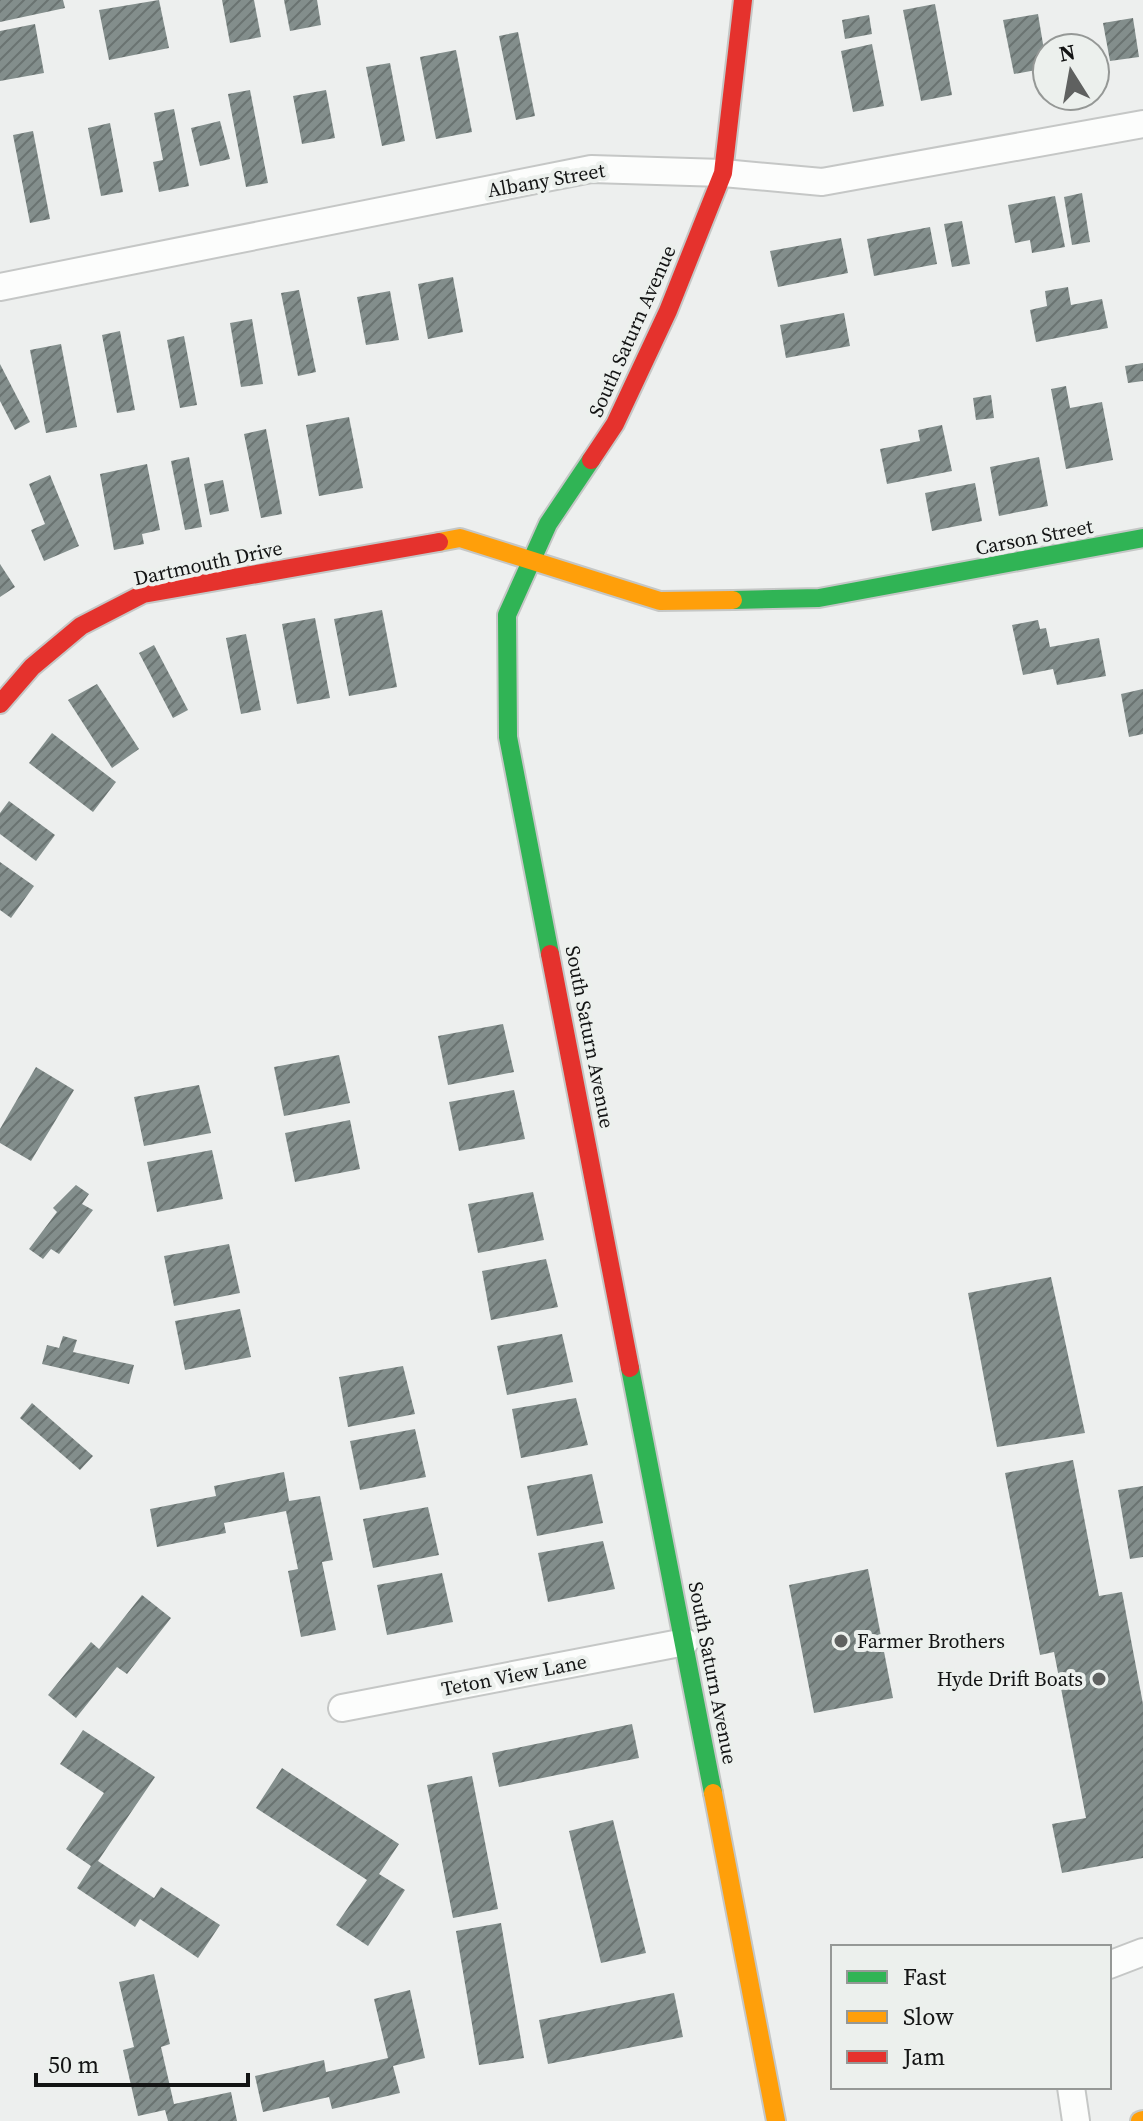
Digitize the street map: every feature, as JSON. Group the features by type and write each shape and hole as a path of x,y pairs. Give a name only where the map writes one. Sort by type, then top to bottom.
{"street":[{"name":"South Saturn Avenue","path":"743,0 723,173 668,311 615,424 548,524 507,615 508,737 776,2121"},
{"name":"Albany Street","path":"0,287 591,169 723,173 822,182 1143,124"},
{"name":"Carson Street","path":"460,538 533,558 660,601 819,598 1143,538"},
{"name":"Dartmouth Drive","path":"0,704 32,667 81,626 143,594 460,538"},
{"name":"Teton View Lane","path":"342,1708 685,1642"},
{"path":"1111,1964 1143,1952"},
{"path":"1071,2089 1076,2121"}],"building":[{"path":"0,0 63,0 65,8 0,22"},
{"path":"159,0 169,48 109,60 99,10"},
{"path":"222,0 254,0 261,37 230,43"},
{"path":"284,0 317,0 321,25 290,31"},
{"path":"935,4 952,95 921,101 903,10"},
{"path":"1038,14 1041,32 1031,32 1031,71 1014,74 1003,20"},
{"path":"869,15 872,34 845,39 842,20"},
{"path":"1133,18 1139,57 1111,61 1111,32 1105,32 1103,23"},
{"path":"35,24 44,73 0,81 0,31"},
{"path":"518,32 535,116 516,120 499,36"},
{"path":"872,44 884,106 853,112 841,51"},
{"path":"456,50 472,132 436,139 420,57"},
{"path":"390,63 405,141 382,146 366,67"},
{"path":"250,90 268,183 246,187 228,94"},
{"path":"326,90 335,138 302,144 293,96"},
{"path":"174,109 189,186 159,192 153,162 163,160 154,113"},
{"path":"220,121 230,159 200,166 191,128"},
{"path":"110,123 123,192 101,196 88,128"},
{"path":"33,131 50,219 30,223 13,135"},
{"path":"1082,193 1090,242 1072,245 1064,197"},
{"path":"1055,196 1065,247 1032,253 1030,240 1015,243 1008,205"},
{"path":"962,221 970,264 952,267 944,224"},
{"path":"930,227 937,264 874,276 867,239"},
{"path":"841,238 848,273 778,287 770,251"},
{"path":"453,277 463,332 428,339 418,284"},
{"path":"1068,287 1071,305 1102,299 1108,328 1036,342 1030,310 1047,306 1045,291"},
{"path":"299,290 316,372 298,376 281,293"},
{"path":"390,291 399,340 366,345 357,297"},
{"path":"844,313 850,346 786,358 780,325"},
{"path":"252,319 263,384 241,387 230,323"},
{"path":"120,331 135,410 117,413 102,335"},
{"path":"184,336 197,405 180,408 167,340"},
{"path":"61,344 77,427 46,433 30,350"},
{"path":"1143,363 1143,381 1128,383 1125,366"},
{"path":"0,364 30,422 15,430 0,401"},
{"path":"1066,386 1070,408 1102,402 1113,460 1066,469 1051,389"},
{"path":"991,395 994,418 976,420 973,398"},
{"path":"349,417 363,488 319,496 306,425"},
{"path":"942,425 952,471 887,484 880,449 920,441 918,430"},
{"path":"266,429 282,514 261,518 244,434"},
{"path":"189,457 202,527 185,530 171,461"},
{"path":"1039,457 1048,506 999,516 990,467"},
{"path":"147,464 160,530 142,534 144,544 114,550 100,474"},
{"path":"50,475 79,546 44,561 31,530 45,524 29,484"},
{"path":"223,480 229,511 210,515 204,484"},
{"path":"975,483 982,521 932,531 925,493"},
{"path":"0,564 15,587 0,597"},
{"path":"382,610 397,687 349,696 334,619"},
{"path":"315,618 330,698 297,704 282,624"},
{"path":"1038,620 1040,629 1046,628 1050,647 1099,638 1106,676 1057,685 1053,669 1023,675 1012,625"},
{"path":"246,634 261,710 241,714 226,638"},
{"path":"154,645 188,710 173,718 139,653"},
{"path":"97,684 139,749 112,768 68,700"},
{"path":"1143,689 1143,734 1129,737 1121,694"},
{"path":"52,733 116,782 93,812 29,763"},
{"path":"9,801 55,835 36,861 0,834 0,813"},
{"path":"0,862 34,886 11,918 0,910"},
{"path":"503,1024 514,1072 448,1085 438,1036"},
{"path":"339,1055 350,1103 284,1116 274,1067"},
{"path":"36,1067 74,1090 31,1161 0,1143 0,1129"},
{"path":"199,1085 211,1133 144,1146 134,1097"},
{"path":"514,1090 525,1139 459,1151 449,1102"},
{"path":"350,1120 360,1169 295,1182 285,1133"},
{"path":"212,1150 223,1199 157,1212 147,1162"},
{"path":"76,1185 89,1194 82,1204 93,1210 59,1254 51,1249 43,1259 29,1249 57,1212 53,1208"},
{"path":"533,1192 544,1240 478,1253 468,1204"},
{"path":"229,1244 240,1293 174,1306 164,1256"},
{"path":"546,1259 558,1307 491,1320 482,1271"},
{"path":"1051,1277 1085,1433 997,1447 968,1293"},
{"path":"240,1309 251,1357 185,1370 175,1321"},
{"path":"562,1334 573,1382 507,1395 497,1346"},
{"path":"63,1336 77,1340 73,1352 134,1365 129,1384 42,1364 47,1345 59,1348"},
{"path":"403,1366 415,1414 348,1427 339,1377"},
{"path":"576,1398 588,1445 521,1458 512,1409"},
{"path":"32,1403 93,1456 80,1470 20,1418"},
{"path":"415,1429 426,1477 360,1490 350,1441"},
{"name":"Hyde Drift Boats","path":"1073,1460 1099,1596 1122,1592 1143,1704 1143,1858 1062,1873 1052,1824 1086,1818 1054,1652 1040,1655 1005,1473"},
{"path":"284,1472 289,1501 320,1496 333,1560 322,1562 336,1630 301,1637 288,1571 298,1569 286,1511 224,1523 226,1533 157,1547 150,1509 216,1496 214,1486"},
{"path":"592,1474 603,1523 537,1536 527,1486"},
{"path":"1143,1486 1143,1557 1130,1559 1118,1490"},
{"path":"428,1507 439,1555 373,1568 363,1519"},
{"path":"603,1541 615,1589 548,1602 538,1553"},
{"name":"Farmer Brothers","path":"868,1569 893,1698 814,1713 789,1585"},
{"path":"442,1573 453,1622 387,1635 377,1585"},
{"path":"142,1595 171,1618 127,1674 117,1667 76,1718 48,1695 91,1642 99,1649"},
{"path":"632,1724 639,1758 499,1787 492,1753"},
{"path":"83,1730 155,1777 98,1861 154,1898 161,1887 220,1925 198,1958 140,1919 135,1927 77,1888 91,1866 66,1849 104,1793 60,1764"},
{"path":"282,1768 399,1844 379,1874 405,1890 368,1946 336,1925 367,1880 256,1808"},
{"path":"472,1776 498,1909 453,1918 427,1785"},
{"path":"613,1820 646,1953 601,1963 569,1831"},
{"path":"501,1923 524,2058 479,2065 456,1931"},
{"path":"154,1974 170,2044 161,2047 174,2104 231,2092 237,2121 168,2121 165,2110 138,2116 123,2050 134,2047 119,1982"},
{"path":"410,1990 425,2058 393,2066 400,2093 332,2109 329,2097 263,2112 255,2076 324,2060 326,2072 388,2058 374,1999"},
{"path":"674,1993 683,2037 548,2064 539,2020"}],"traffic: fast":[{"path":"550,954 508,737 507,615 548,524 591,460"},
{"path":"733,600 819,598 1143,538"},
{"path":"630,1368 713,1793"}],"traffic: slow":[{"path":"439,542 460,538 660,601 733,600"},
{"path":"713,1793 776,2121"}],"traffic: jam":[{"path":"591,460 615,424 668,311 723,173 743,0"},
{"path":"0,704 32,667 81,626 143,594 439,542"},
{"path":"550,954 630,1368"}],"place":[{"name":"Farmer Brothers","path":"841,1641"},
{"name":"Hyde Drift Boats","path":"1099,1679"}]}
